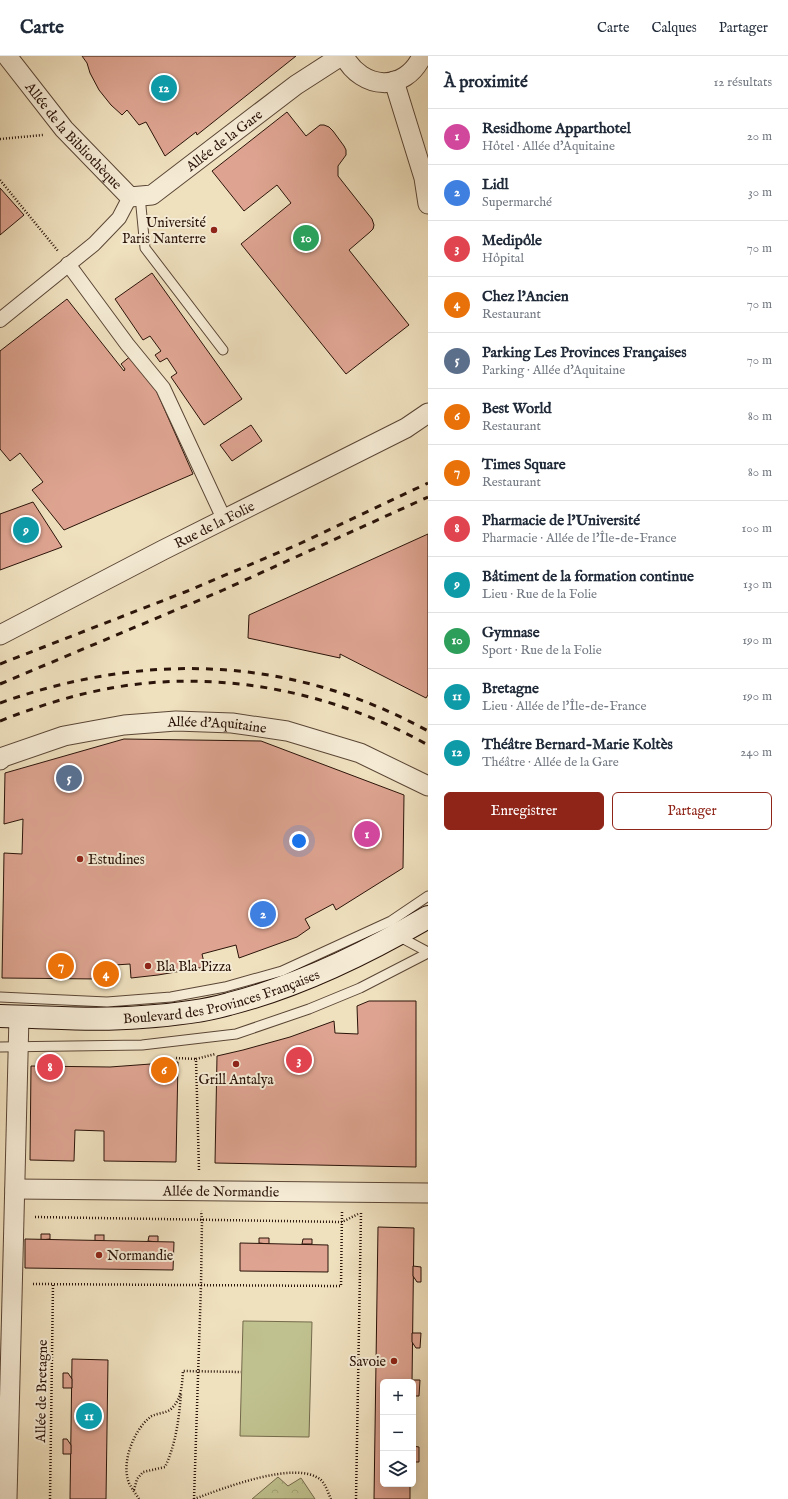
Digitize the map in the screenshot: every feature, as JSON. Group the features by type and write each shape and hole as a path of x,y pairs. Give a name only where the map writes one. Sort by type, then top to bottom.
{"main road":[{"name":"Boulevard des Provinces Françaises","path":"10,1016 102,1019 142,1017 228,1005 322,973 398,935 428,918"}],"street":[{"name":"Allée de la Gare","path":"0,320 94,244 141,196 296,86 341,56"},
{"path":"344,56 349,66 358,75 369,81 381,83 394,81 404,77 413,70 422,56"},
{"name":"Allée de la Bibliothèque","path":"16,59 64,129 141,196"},
{"path":"394,81 424,178 428,204"},
{"path":"68,264 127,344 163,388 224,519"},
{"name":"Rue de la Folie","path":"0,635 224,519 406,428 428,412"},
{"name":"Allée d'Aquitaine","path":"0,760 3,756 64,736 124,725 176,721 232,723 287,731 360,753 428,786"},
{"path":"6,1499 19,1047 10,1016"},
{"name":"Allée de Normandie","path":"15,1189 428,1193"}],"lane":[{"path":"141,196 145,248 223,350"},
{"path":"0,997 107,1002 171,997 225,987 282,971 391,921 428,896"},
{"path":"398,935 428,953"},
{"path":"0,1047 142,1045 236,1034 315,1007 360,988 428,953"}],"path":[{"path":"0,139 55,134 64,129"},
{"path":"0,180 68,264"},
{"path":"217,1053 196,1059 202,1220 194,1499 270,1475 299,1472 311,1475 321,1480 326,1486 331,1499"},
{"path":"12,1284 341,1286 342,1193"},
{"path":"14,1217 342,1222 361,1212 356,1499"},
{"name":"Allée de Bretagne","path":"50,1499 53,1284"},
{"path":"134,1490 137,1479 142,1472 165,1467 170,1457 180,1412 183,1371 241,1372"},
{"path":"139,1499 129,1483 127,1467 130,1448 138,1430 149,1417 171,1409 181,1394"}],"green space":[{"path":"243,1321 312,1322 309,1437 240,1436"},
{"path":"278,1477 288,1486 301,1478 315,1499 252,1499"}],"building":[{"path":"82,56 296,56 197,135 196,132 165,156 146,122 139,125 127,110 122,115 111,105 99,90 90,73 87,63"},
{"path":"287,112 306,136 320,125 324,125 333,131 344,146 346,155 338,166 338,176 372,219 374,225 370,232 349,250 409,325 346,374 241,244 291,203 277,185 244,211 212,171"},
{"path":"0,188 24,215 0,235"},
{"path":"152,273 242,399 204,425 171,377 177,373 167,358 160,362 155,355 161,351 150,336 143,340 115,299"},
{"path":"67,299 124,371 125,369 121,364 132,355 156,390 193,474 64,530 32,490 43,482 20,453 10,461 0,449 0,351"},
{"path":"251,425 262,441 232,461 220,445"},
{"path":"33,502 62,547 0,570 0,514"},
{"path":"428,534 428,695 426,698 340,654 340,658 248,638 249,615"},
{"path":"124,739 261,741 404,795 403,868 336,910 333,904 305,919 310,928 297,937 239,958 236,945 202,954 205,967 158,975 131,978 130,964 100,966 100,979 2,978 4,853 22,854 23,819 4,824 5,773"},
{"path":"369,1001 416,1001 416,1167 215,1163 217,1056 290,1037 334,1021 335,1033 358,1034 357,1006"},
{"path":"178,1062 176,1162 104,1161 104,1131 75,1130 74,1161 30,1160 31,1066 110,1067"},
{"name":"Savoie","path":"378,1227 414,1228 412,1379 380,1379 380,1487 410,1487 410,1499 374,1499"},
{"path":"41,1234 50,1234 50,1239 41,1240"},
{"path":"95,1235 104,1235 104,1241 95,1241"},
{"path":"149,1236 158,1236 158,1242 148,1241"},
{"path":"259,1238 269,1238 269,1244 259,1243"},
{"name":"Normandie","path":"25,1239 174,1242 173,1270 25,1268"},
{"path":"303,1239 312,1239 312,1244 302,1244"},
{"path":"240,1243 328,1245 328,1272 240,1271"},
{"path":"413,1266 421,1267 421,1282 417,1282 413,1276"},
{"path":"412,1333 421,1333 420,1348 416,1348 412,1342"},
{"path":"72,1359 108,1360 106,1499 70,1499"},
{"path":"63,1373 68,1373 72,1379 72,1388 63,1388"},
{"path":"416,1380 420,1380 419,1396 416,1396"},
{"path":"63,1439 67,1439 71,1445 71,1454 63,1454"},
{"path":"416,1446 419,1447 419,1462 416,1462"}],"railway":[{"path":"0,664 185,592 299,544 428,483"},
{"path":"0,684 221,591 428,497"},
{"path":"0,703 55,686 109,675 163,669 217,669 271,675 324,688 376,706 428,731"},
{"path":"0,721 50,703 101,690 143,684 185,681 227,683 269,688 311,697 351,710 390,726 428,745"}],"place":[{"name":"Théâtre Bernard-Marie Koltès","path":"164,88"},
{"name":"Université Paris Nanterre","path":"214,230"},
{"name":"Gymnase","path":"306,238"},
{"name":"Bâtiment de la formation continue","path":"26,530"},
{"name":"Parking Les Provinces Françaises","path":"69,778"},
{"name":"Residhome Apparthotel","path":"367,834"},
{"name":"Estudines","path":"80,859"},
{"name":"Lidl","path":"263,914"},
{"name":"Times Square","path":"61,966"},
{"name":"Bla Bla Pizza","path":"148,966"},
{"name":"Chez l'Ancien","path":"106,974"},
{"name":"Medipôle","path":"299,1060"},
{"name":"Grill Antalya","path":"236,1064"},
{"name":"Pharmacie de l'Université","path":"50,1067"},
{"name":"Best World","path":"164,1070"},
{"name":"Normandie","path":"99,1255"},
{"name":"Savoie","path":"394,1361"},
{"name":"Bretagne","path":"89,1416"}]}
